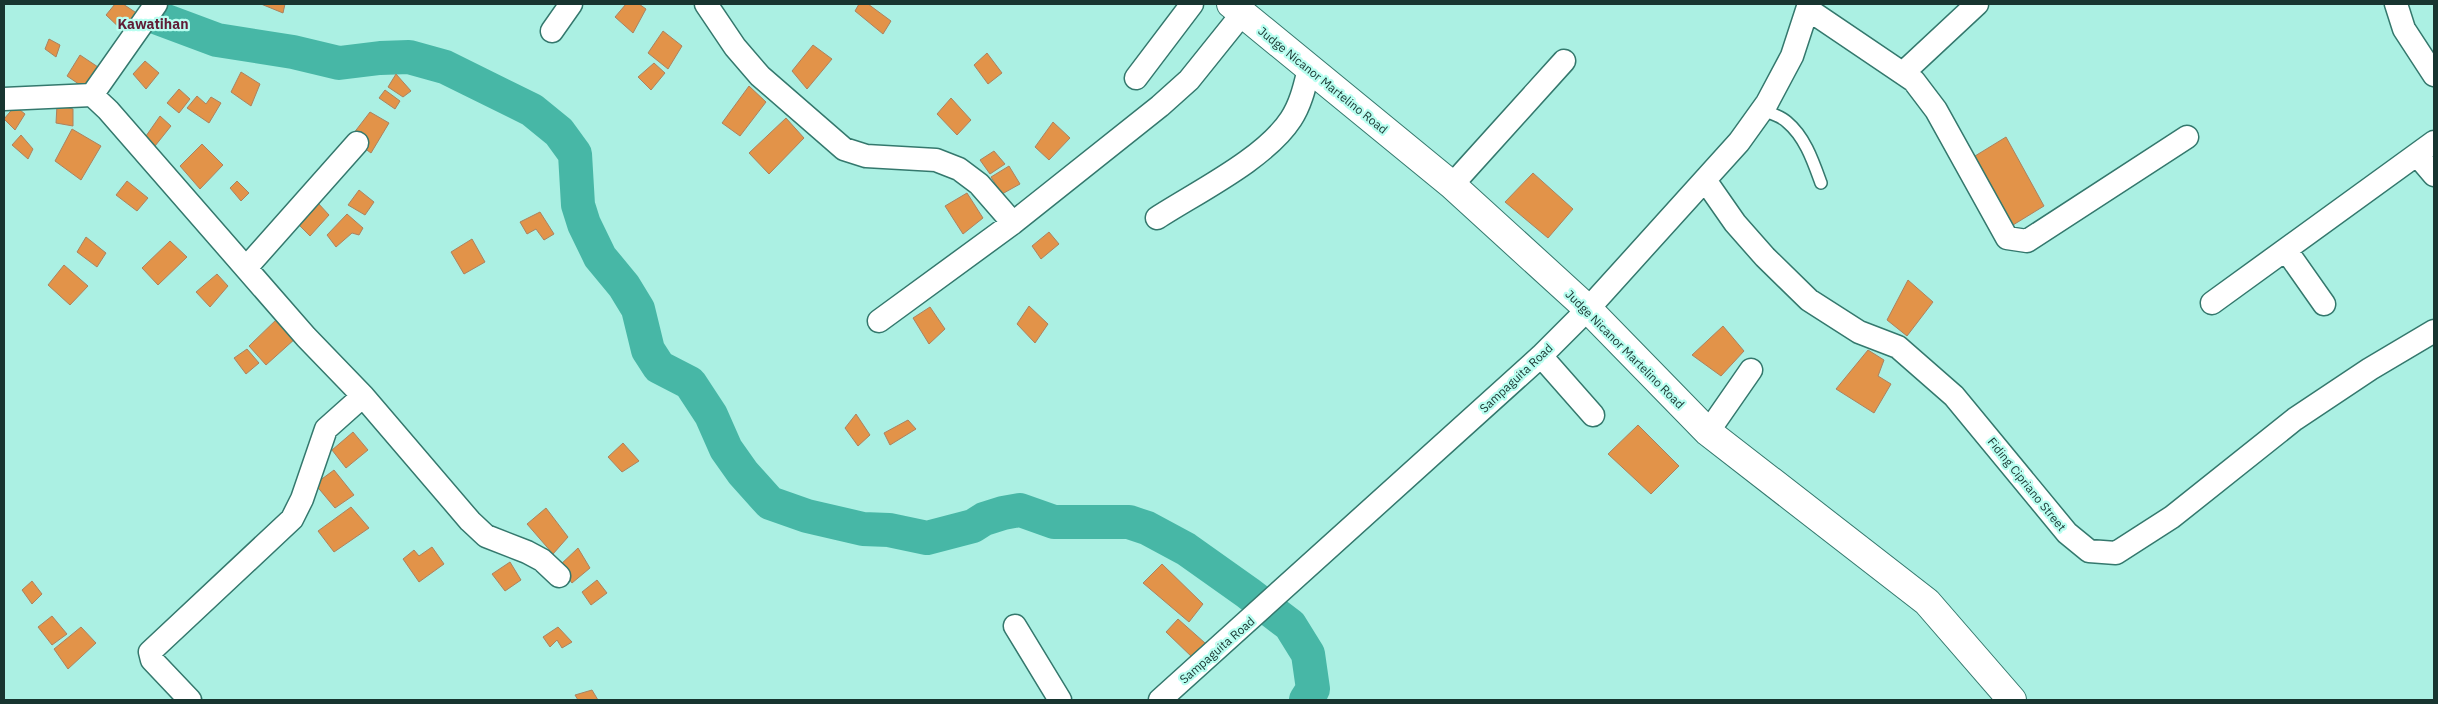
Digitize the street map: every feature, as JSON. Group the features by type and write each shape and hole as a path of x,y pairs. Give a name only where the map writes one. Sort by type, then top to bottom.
{"street":[{"path":"92,95 156,4"},
{"path":"552,31 571,4"},
{"path":"706,4 735,47 760,76 844,149 866,156 936,160 959,168 979,184 1013,223"},
{"path":"1136,78 1192,4"},
{"path":"1903,73 1977,4"},
{"path":"2396,4 2404,29 2433,72"},
{"path":"1809,7 1914,81 1936,110 2007,238 2027,240 2187,137"},
{"name":"Sampaguita Road","path":"1160,700 1541,356 1588,309 1739,142 1762,110 1792,56 1809,7"},
{"path":"879,321 1013,223 1160,106 1189,80 1236,9"},
{"name":"Judge Nicanor Martelino Road","path":"1236,9 1452,185 1588,309 1708,432 1927,602 2012,700"},
{"path":"1452,185 1564,61"},
{"path":"1156,218 1242,164 1274,140 1292,118 1302,94 1309,69"},
{"path":"4,99 92,95 108,110 306,337 363,396 470,521 486,536 542,560 559,576"},
{"path":"246,268 357,143"},
{"path":"2212,303 2426,148 2434,175"},
{"name":"Fiding Cipriano Street","path":"1705,180 1735,223 1765,257 1809,300 1859,332 1898,347 1954,396 2067,533 2089,551 2116,553 2172,517 2295,419 2370,369 2434,331"},
{"path":"2286,250 2324,304"},
{"path":"1541,356 1593,415"},
{"path":"1708,432 1751,370"},
{"path":"190,700 152,660 150,652 292,519 302,499 326,429 363,396"},
{"path":"1016,626 1060,700"}],"lane":[{"path":"1762,110 1786,121 1800,136 1812,157 1821,183"}],"building":[{"path":"115,4 123,4 138,14 124,32 106,15"},
{"path":"261,4 285,4 283,13"},
{"path":"626,4 639,4 646,9 633,33 615,17"},
{"path":"859,4 868,4 891,21 883,34 855,11"},
{"path":"663,31 682,46 668,69 648,53"},
{"path":"49,39 60,45 56,57 45,49"},
{"path":"813,45 832,59 807,89 792,71"},
{"path":"987,53 1002,73 988,84 974,65"},
{"path":"80,55 101,69 86,89 67,76"},
{"path":"145,61 159,73 146,89 133,74"},
{"path":"654,63 665,73 651,90 638,77"},
{"path":"241,72 260,84 251,106 231,92"},
{"path":"396,74 411,91 403,97 388,87"},
{"path":"749,86 766,102 740,136 722,123"},
{"path":"179,89 190,99 179,113 167,103"},
{"path":"385,90 400,101 395,109 379,98"},
{"path":"197,96 206,104 211,97 221,103 209,123 187,108"},
{"path":"951,98 971,120 957,135 937,114"},
{"path":"57,105 73,109 73,126 56,123"},
{"path":"15,106 25,114 15,130 4,119"},
{"path":"370,112 389,123 371,153 350,138"},
{"path":"160,116 171,126 155,146 146,136"},
{"path":"786,118 804,138 769,174 749,153"},
{"path":"1053,122 1070,138 1049,160 1035,147"},
{"path":"72,129 101,146 81,180 55,161"},
{"path":"21,135 33,149 28,159 12,145"},
{"path":"2006,137 2044,206 2013,225 1975,156"},
{"path":"202,144 223,165 200,189 180,166"},
{"path":"994,151 1005,164 990,174 980,160"},
{"path":"1009,166 1020,184 1002,194 991,177"},
{"path":"1533,173 1573,209 1548,238 1505,202"},
{"path":"127,181 148,198 137,211 116,195"},
{"path":"237,181 249,193 241,201 230,188"},
{"path":"359,190 374,202 365,215 348,205"},
{"path":"967,193 983,218 963,234 945,206"},
{"path":"318,203 329,215 310,236 298,224"},
{"path":"540,212 554,234 544,240 536,229 527,234 520,222"},
{"path":"347,214 363,228 359,235 352,233 336,247 327,235"},
{"path":"1049,232 1059,244 1041,259 1032,246"},
{"path":"86,237 106,253 97,267 77,252"},
{"path":"472,239 485,262 464,274 451,252"},
{"path":"170,241 187,257 158,285 142,268"},
{"path":"64,265 88,286 70,305 48,285"},
{"path":"217,274 228,286 210,307 196,292"},
{"path":"1908,280 1933,302 1907,336 1887,320"},
{"path":"1029,306 1048,324 1035,343 1017,324"},
{"path":"930,307 945,329 929,344 913,318"},
{"path":"279,317 296,338 266,365 249,346"},
{"path":"1723,326 1744,351 1721,376 1692,355"},
{"path":"247,349 259,363 246,374 234,358"},
{"path":"1868,350 1884,360 1878,376 1891,384 1874,413 1836,389"},
{"path":"856,414 870,435 858,446 845,428"},
{"path":"908,420 916,429 890,445 884,433"},
{"path":"1638,425 1679,466 1651,494 1608,454"},
{"path":"353,432 368,450 346,468 332,450"},
{"path":"623,443 639,461 622,472 608,457"},
{"path":"334,470 354,495 335,508 315,484"},
{"path":"351,507 369,528 334,552 318,531"},
{"path":"546,508 568,537 553,554 527,524"},
{"path":"432,547 444,564 419,582 403,559 414,550 419,556"},
{"path":"578,548 590,568 572,583 559,566"},
{"path":"510,562 521,580 505,591 492,574"},
{"path":"1162,564 1203,604 1189,622 1143,583"},
{"path":"597,580 607,593 591,605 582,592"},
{"path":"32,581 42,594 32,604 22,590"},
{"path":"52,616 67,634 52,645 38,627"},
{"path":"1178,619 1205,643 1194,659 1166,632"},
{"path":"81,627 96,643 68,669 54,649"},
{"path":"558,627 572,642 562,648 557,640 550,647 543,637"},
{"path":"592,690 598,700 578,700 575,695"}],"waterway":[{"path":"158,18 217,40 293,52 339,63 409,57 445,67 532,110 559,132 575,154 578,205 584,224 600,257 624,286 638,309 648,350 659,367 690,383 711,415 726,449 743,473 770,503 807,516 863,529 889,530 927,538 973,526 984,519 1003,513 1020,510 1054,522 1129,522 1147,528 1186,549 1290,625 1308,654 1313,689 1306,700"}],"district":[{"name":"Kawatihan","path":"153,24"}]}
